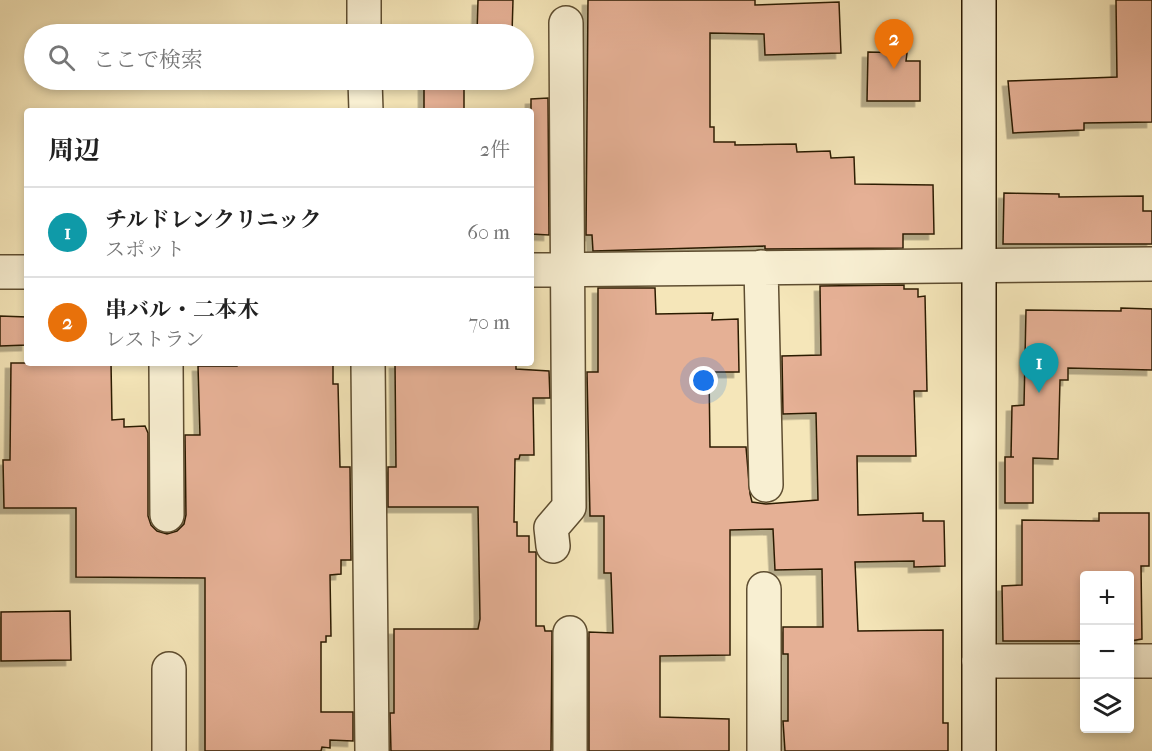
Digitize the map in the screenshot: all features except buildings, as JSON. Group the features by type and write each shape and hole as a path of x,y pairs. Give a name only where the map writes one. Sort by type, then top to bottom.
{"street":[{"path":"364,0 364,24"},
{"path":"979,0 979,751"},
{"path":"553,546 551,528 569,507 566,22"},
{"path":"365,90 366,108"},
{"path":"534,270 1152,264"},
{"path":"761,267 766,485"},
{"path":"0,272 24,272"},
{"path":"166,366 167,515"},
{"path":"368,366 372,751"},
{"path":"764,590 764,751"},
{"path":"570,633 570,751"},
{"path":"979,661 1080,661"},
{"path":"1134,661 1152,661"},
{"path":"169,669 169,751"}],"place":[{"name":"串バル・二本木","path":"894,69"},
{"name":"チルドレンクリニック","path":"1039,393"}]}
